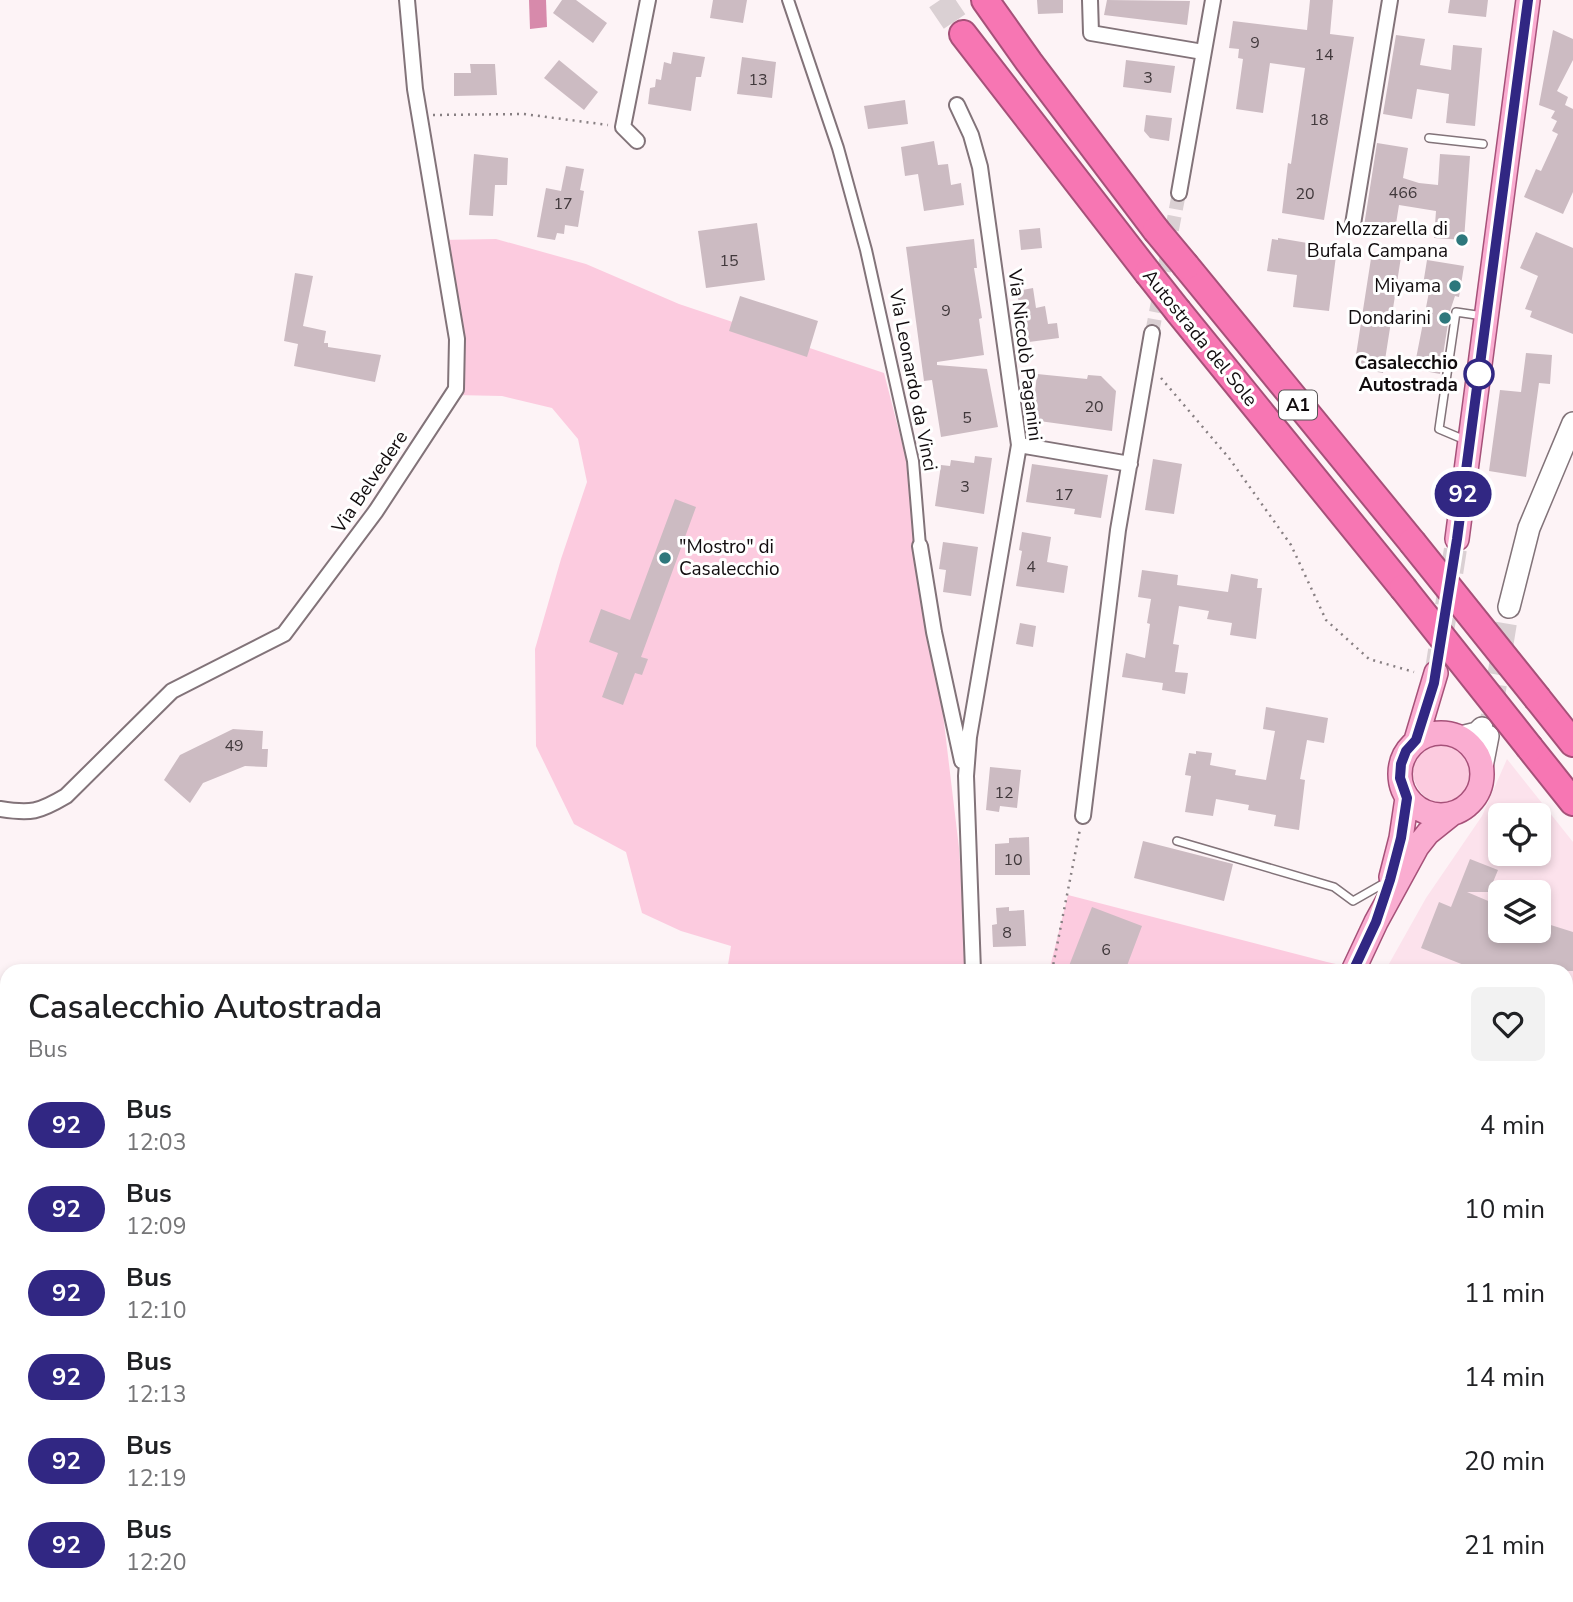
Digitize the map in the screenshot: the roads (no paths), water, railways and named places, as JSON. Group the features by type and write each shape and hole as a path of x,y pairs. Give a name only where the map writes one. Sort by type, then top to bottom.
{"highway":[{"name":"Autostrada del Sole","path":"985,0 1156,230 1573,743"},
{"name":"Autostrada del Sole","path":"963,34 1148,274 1573,802"}],"main road":[{"path":"1457,539 1528,0"},
{"path":"1509,607 1529,528 1568,453 1573,423"},
{"path":"1356,964 1376,922 1418,847 1437,825 1466,807 1476,796 1482,782 1482,767 1473,747 1471,734 1438,706 1435,678 1416,740 1406,751 1399,771 1407,798 1418,808 1431,814 1453,813"},
{"path":"1416,740 1434,733 1471,734"},
{"path":"1376,922 1401,838 1407,798"}],"street":[{"name":"Via Belvedere","path":"0,809 28,813 50,806 66,796 172,691 284,634 376,511 456,389 457,339 419,116 407,0"},
{"path":"637,141 623,127 648,0"},
{"name":"Via Leonardo da Vinci","path":"788,0 838,148 869,262 913,461 920,546 934,632 966,776"},
{"path":"1090,0 1091,33 1203,52"},
{"path":"1179,193 1213,0"},
{"path":"1353,224 1390,0"},
{"name":"Via Niccolò Paganini","path":"957,105 971,135 980,167 1019,445 969,737"},
{"path":"1083,816 1118,530 1152,333"},
{"path":"1019,445 1130,464"},
{"name":"Via Leonardo da Vinci","path":"969,737 966,776 973,964"}],"lane":[{"path":"1429,138 1483,144"},
{"path":"1470,442 1439,429 1456,312 1487,316"},
{"path":"1177,841 1334,887 1353,901 1390,880"}],"tunnel":[{"path":"940,0 963,34"},
{"path":"1152,333 1179,193"},
{"path":"1436,673 1457,539"},
{"path":"1488,736 1509,607"}],"place":[{"name":"Mozzarella di Bufala Campana","path":"1462,240"},
{"name":"Miyama","path":"1455,286"},
{"name":"Dondarini","path":"1445,318"},
{"name":"Casalecchio Autostrada","path":"1479,374"},
{"name":"\"Mostro\" di Casalecchio","path":"665,558"}]}
